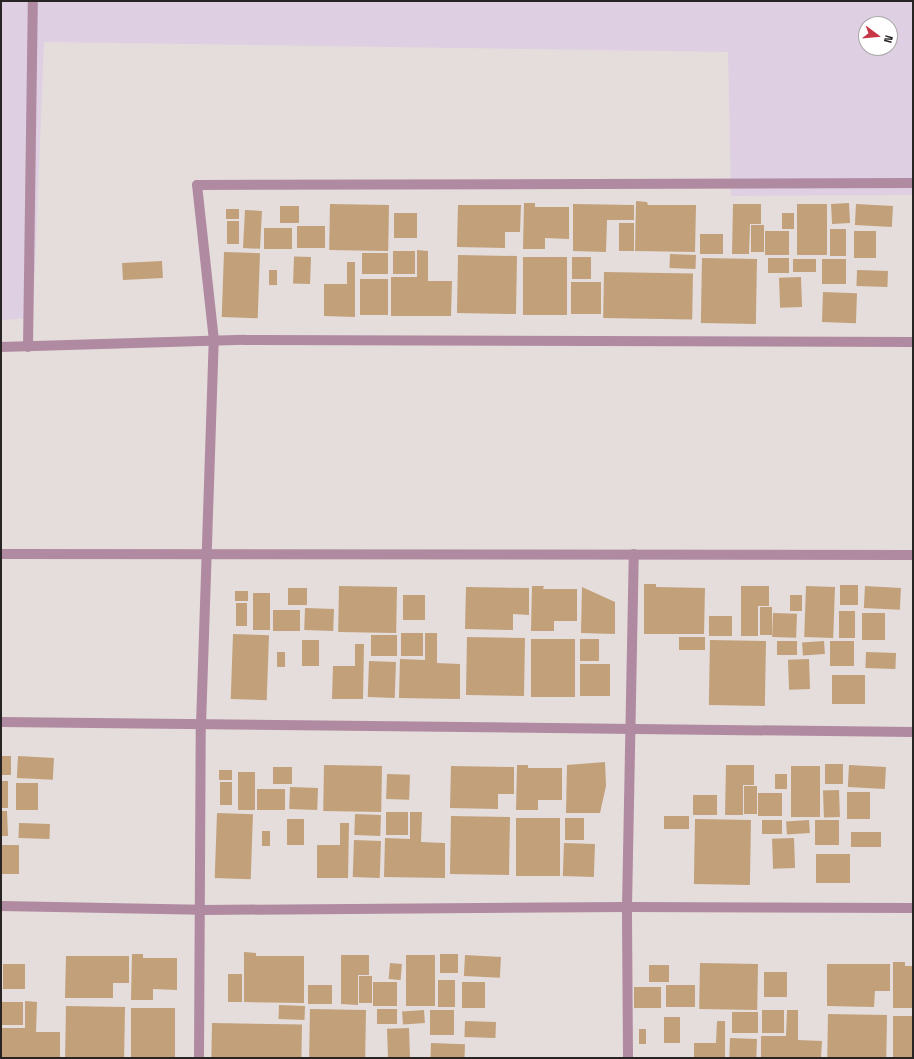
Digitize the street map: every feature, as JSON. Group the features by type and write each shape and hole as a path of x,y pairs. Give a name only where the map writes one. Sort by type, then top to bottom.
{"street":[{"path":"28,347 33,1"},
{"path":"199,1058 201,725 214,341 197,185 913,183"},
{"path":"1,348 214,341 913,342"},
{"path":"1,554 913,555"},
{"path":"628,1058 627,907 634,554"},
{"path":"1,722 913,732"},
{"path":"1,906 201,910 627,907 913,908"}],"shaded area":[{"path":"1,1 913,1 913,195 731,196 728,52 44,42 33,318 1,320"}],"building":[{"path":"636,201 647,202 648,205 696,205 695,252 635,251"},
{"path":"524,203 535,203 535,207 569,207 569,239 545,238 545,249 523,249"},
{"path":"849,203 850,223 832,224 831,204"},
{"path":"330,204 389,205 388,251 329,250"},
{"path":"573,204 634,205 634,220 607,220 606,252 573,251"},
{"path":"733,204 761,204 761,224 750,224 749,254 732,254"},
{"path":"797,204 827,204 827,255 797,255"},
{"path":"856,204 893,206 892,227 855,225"},
{"path":"458,205 521,205 520,232 505,232 505,248 457,247"},
{"path":"280,206 299,206 299,223 280,223"},
{"path":"226,209 239,209 239,219 226,219"},
{"path":"245,210 262,211 260,249 243,248"},
{"path":"394,213 417,213 417,238 394,238"},
{"path":"782,213 794,213 794,229 782,229"},
{"path":"227,221 239,221 239,244 227,244"},
{"path":"619,223 634,223 634,251 619,251"},
{"path":"751,225 764,225 764,252 751,252"},
{"path":"297,226 325,226 325,248 297,248"},
{"path":"264,228 292,228 292,249 264,249"},
{"path":"830,229 846,229 846,256 830,256"},
{"path":"765,231 789,231 789,255 765,255"},
{"path":"854,231 876,231 876,258 854,258"},
{"path":"700,234 723,234 723,254 700,254"},
{"path":"417,250 428,251 428,281 452,281 451,316 391,316 391,277 417,277"},
{"path":"393,251 415,251 415,274 393,274"},
{"path":"224,252 260,253 258,318 222,317"},
{"path":"362,253 388,253 388,274 362,274"},
{"path":"670,254 696,255 695,269 670,268"},
{"path":"458,255 517,256 516,314 457,313"},
{"path":"294,256 311,257 310,284 293,283"},
{"path":"523,257 567,257 567,315 523,315"},
{"path":"572,257 591,257 591,279 572,279"},
{"path":"702,258 757,259 756,324 701,323"},
{"path":"768,258 789,258 789,273 768,273"},
{"path":"793,259 816,259 816,272 793,272"},
{"path":"822,259 846,259 846,284 822,284"},
{"path":"162,261 163,278 123,280 122,263"},
{"path":"347,262 355,262 355,317 324,316 324,284 347,284"},
{"path":"269,270 277,270 277,285 269,285"},
{"path":"857,270 888,271 887,287 856,286"},
{"path":"604,272 693,274 692,320 603,318"},
{"path":"801,277 802,307 780,308 779,278"},
{"path":"360,279 388,279 388,315 360,315"},
{"path":"571,282 601,282 601,314 571,314"},
{"path":"823,292 857,293 856,323 822,322"},
{"path":"644,584 656,584 656,587 705,588 704,634 644,634"},
{"path":"840,585 858,585 858,605 840,605"},
{"path":"339,586 397,587 396,633 338,632"},
{"path":"532,586 544,586 543,589 577,589 577,621 554,621 554,631 531,631"},
{"path":"741,586 769,586 769,606 758,606 758,636 741,636"},
{"path":"806,586 835,587 833,638 804,637"},
{"path":"865,586 901,588 900,610 864,608"},
{"path":"466,587 529,588 529,615 513,614 513,630 465,629"},
{"path":"582,587 615,602 615,634 581,633"},
{"path":"288,588 307,588 307,605 288,605"},
{"path":"235,591 248,591 248,601 235,601"},
{"path":"253,593 270,593 270,630 253,630"},
{"path":"403,595 425,595 425,620 403,620"},
{"path":"790,595 802,595 802,611 790,611"},
{"path":"236,603 247,603 247,626 236,626"},
{"path":"760,607 772,607 772,635 760,635"},
{"path":"305,608 334,609 333,631 304,630"},
{"path":"273,610 300,610 300,631 273,631"},
{"path":"839,611 855,611 855,638 839,638"},
{"path":"773,613 797,614 796,638 772,637"},
{"path":"862,613 885,613 885,640 862,640"},
{"path":"709,616 732,616 732,636 709,636"},
{"path":"401,633 423,633 423,656 401,656"},
{"path":"425,633 437,633 437,663 460,664 460,699 399,698 400,659 425,660"},
{"path":"233,634 269,635 267,700 231,699"},
{"path":"371,635 397,635 397,656 371,656"},
{"path":"467,637 525,638 524,696 466,695"},
{"path":"679,637 705,637 705,650 679,650"},
{"path":"531,639 575,639 575,697 531,697"},
{"path":"580,639 599,639 599,661 580,661"},
{"path":"302,640 319,640 319,666 302,666"},
{"path":"710,640 766,641 765,706 709,705"},
{"path":"777,641 797,641 797,655 777,655"},
{"path":"824,641 825,654 803,656 802,643"},
{"path":"830,641 854,641 854,666 830,666"},
{"path":"355,644 364,644 363,699 332,699 333,666 355,666"},
{"path":"277,652 285,652 285,667 277,667"},
{"path":"866,652 896,653 895,669 865,668"},
{"path":"809,659 810,689 789,690 788,660"},
{"path":"369,661 396,662 395,698 368,697"},
{"path":"580,664 610,664 610,696 580,696"},
{"path":"832,675 865,675 865,704 832,704"},
{"path":"1,756 11,756 11,775 1,775"},
{"path":"18,756 54,758 53,780 17,778"},
{"path":"605,762 606,786 600,813 566,813 567,765"},
{"path":"825,764 843,764 843,784 825,784"},
{"path":"324,765 382,766 381,812 323,811"},
{"path":"517,765 528,765 528,768 562,768 562,800 538,800 538,810 516,810"},
{"path":"726,765 754,765 754,785 743,785 743,815 725,815"},
{"path":"849,765 886,767 885,789 848,787"},
{"path":"451,766 514,767 514,794 498,794 498,809 450,808"},
{"path":"791,766 820,766 820,817 791,817"},
{"path":"273,767 292,767 292,784 273,784"},
{"path":"219,770 232,770 232,780 219,780"},
{"path":"238,772 255,772 255,810 238,810"},
{"path":"387,774 410,775 409,800 386,799"},
{"path":"775,774 787,774 787,789 775,789"},
{"path":"1,781 8,781 8,808 1,808"},
{"path":"220,782 232,782 232,805 220,805"},
{"path":"16,783 38,783 38,810 16,810"},
{"path":"744,786 757,786 757,814 744,814"},
{"path":"290,787 318,788 317,810 289,809"},
{"path":"257,789 285,789 285,810 257,810"},
{"path":"839,790 840,817 824,818 823,791"},
{"path":"847,792 870,792 870,819 847,819"},
{"path":"758,793 782,793 782,816 758,816"},
{"path":"693,795 717,795 717,815 693,815"},
{"path":"1,811 7,811 8,836 1,836"},
{"path":"386,812 408,812 408,835 386,835"},
{"path":"410,812 422,812 421,842 445,843 445,878 384,877 385,838 410,839"},
{"path":"217,813 253,814 251,879 215,878"},
{"path":"355,814 381,815 380,836 354,835"},
{"path":"451,816 510,817 509,875 450,874"},
{"path":"664,816 689,816 689,829 664,829"},
{"path":"516,818 560,818 560,876 516,876"},
{"path":"565,818 584,818 584,840 565,840"},
{"path":"287,819 304,819 304,845 287,845"},
{"path":"695,819 751,820 750,885 694,884"},
{"path":"762,820 782,820 782,834 762,834"},
{"path":"809,820 810,833 787,835 786,822"},
{"path":"815,820 839,820 839,845 815,845"},
{"path":"19,823 50,824 49,839 18,838"},
{"path":"340,823 349,823 348,878 317,878 317,845 340,845"},
{"path":"262,831 270,831 270,846 262,846"},
{"path":"851,832 881,832 881,847 851,847"},
{"path":"794,838 795,868 773,869 772,839"},
{"path":"354,840 381,841 380,878 353,877"},
{"path":"564,843 595,844 594,877 563,876"},
{"path":"1,845 19,845 19,874 1,874"},
{"path":"816,854 850,854 850,883 816,883"},
{"path":"244,952 256,953 256,956 304,956 304,1003 244,1002"},
{"path":"132,954 143,954 143,958 177,958 177,990 153,989 153,1000 131,1000"},
{"path":"440,954 458,954 458,973 440,973"},
{"path":"341,955 369,955 369,975 358,975 358,1005 341,1004"},
{"path":"406,955 435,955 435,1006 406,1006"},
{"path":"465,955 501,957 500,978 464,976"},
{"path":"66,956 129,956 129,983 113,983 113,998 65,998"},
{"path":"893,962 905,962 905,966 913,966 913,1008 893,1008"},
{"path":"390,963 402,964 401,980 389,979"},
{"path":"700,963 758,964 757,1010 699,1009"},
{"path":"3,964 25,964 25,989 3,989"},
{"path":"827,964 890,964 890,991 875,991 874,1007 827,1006"},
{"path":"649,965 669,965 669,982 649,982"},
{"path":"764,972 787,972 787,997 764,997"},
{"path":"228,974 242,974 242,1002 228,1002"},
{"path":"359,976 372,976 372,1003 359,1003"},
{"path":"438,980 455,980 455,1007 438,1007"},
{"path":"373,982 397,982 397,1006 373,1006"},
{"path":"462,982 485,982 485,1008 462,1008"},
{"path":"308,985 332,985 332,1004 308,1004"},
{"path":"666,985 695,985 695,1007 666,1007"},
{"path":"634,987 661,987 661,1008 634,1008"},
{"path":"25,1001 37,1002 36,1032 60,1032 60,1058 1,1058 1,1028 25,1028"},
{"path":"1,1002 23,1002 23,1025 1,1025"},
{"path":"279,1005 305,1006 304,1020 279,1019"},
{"path":"66,1006 125,1007 124,1058 65,1058"},
{"path":"131,1008 175,1008 175,1058 131,1058"},
{"path":"310,1009 366,1010 365,1058 309,1058"},
{"path":"377,1009 397,1009 397,1024 377,1024"},
{"path":"424,1010 425,1023 403,1025 402,1012"},
{"path":"430,1010 454,1010 454,1035 430,1035"},
{"path":"762,1010 784,1010 784,1033 762,1033"},
{"path":"787,1010 798,1010 798,1040 822,1041 821,1058 761,1058 761,1036 786,1036"},
{"path":"732,1012 758,1012 758,1033 732,1033"},
{"path":"828,1014 887,1015 886,1058 827,1058"},
{"path":"893,1016 913,1016 913,1058 893,1058"},
{"path":"664,1017 680,1017 680,1043 664,1043"},
{"path":"465,1021 496,1022 495,1038 464,1037"},
{"path":"717,1021 725,1021 725,1058 694,1058 694,1043 716,1043"},
{"path":"212,1023 302,1025 301,1058 211,1058"},
{"path":"409,1028 410,1058 388,1058 387,1029"},
{"path":"639,1029 646,1029 646,1044 639,1044"},
{"path":"730,1038 757,1039 756,1058 729,1058"},
{"path":"431,1043 465,1044 464,1058 430,1058"}]}
